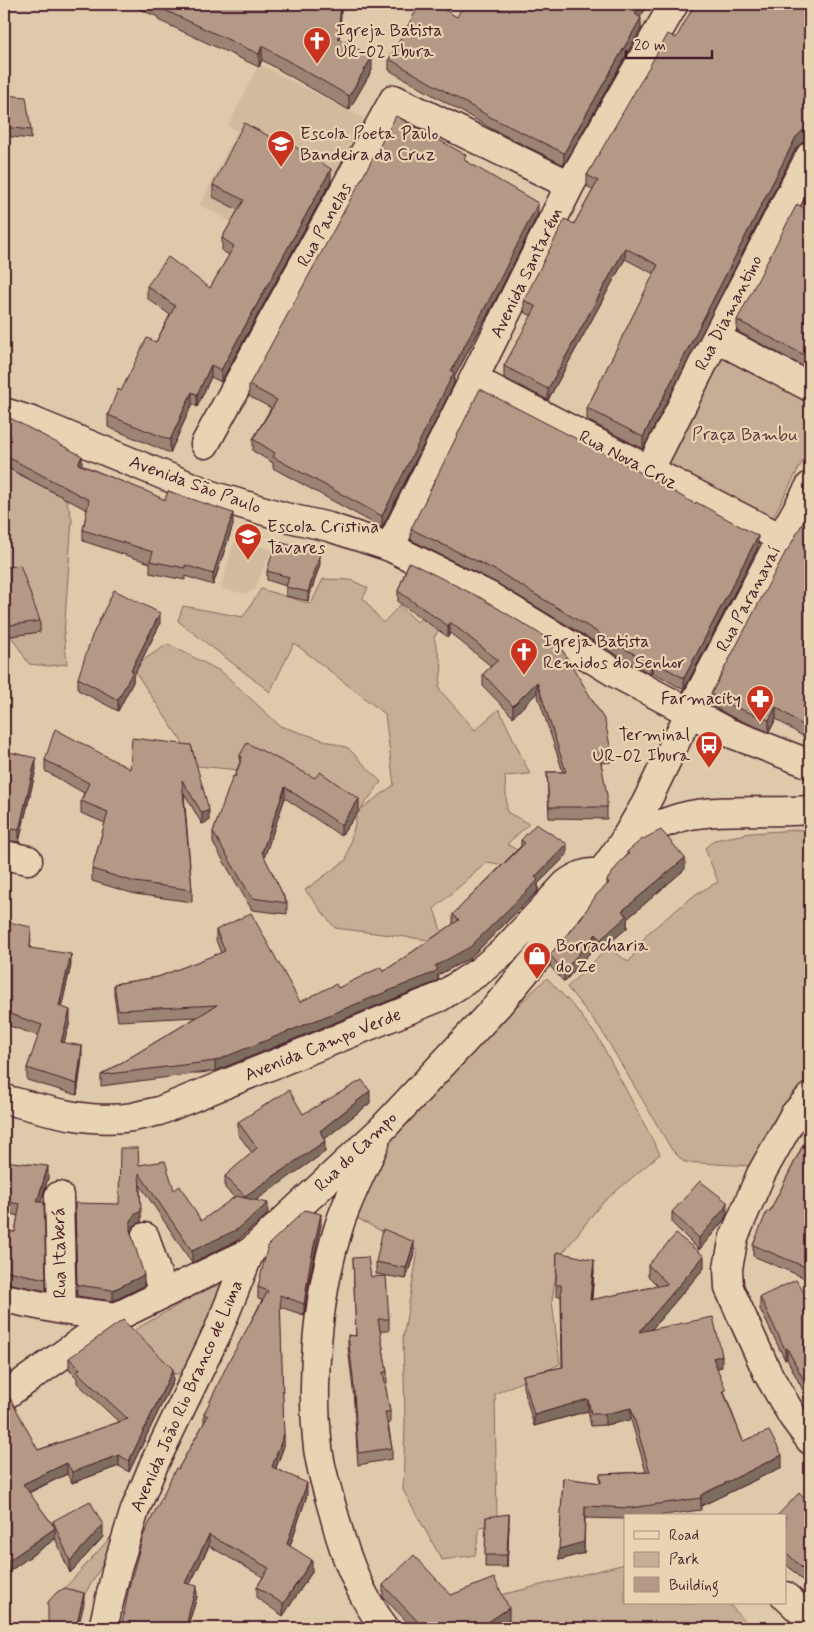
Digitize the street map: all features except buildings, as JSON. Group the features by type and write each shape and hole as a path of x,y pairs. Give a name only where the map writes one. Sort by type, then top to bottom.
{"main road":[{"name":"Avenida Santarém","path":"390,547 475,380 570,185 674,4"},
{"name":"Rua Panelas","path":"205,444 394,99 570,185"},
{"name":"Rua Diamantino","path":"649,471 716,338 808,167"},
{"path":"716,338 810,387"},
{"name":"Rua Nova Cruz","path":"475,380 781,538"},
{"name":"Avenida São Paulo","path":"4,412 41,424 214,496 285,517 329,527 390,547 489,596 608,669 727,732 810,764"},
{"name":"Rua Paranavaí","path":"622,844 646,803 690,712 810,486"},
{"path":"622,844 644,831 682,817 729,812 810,810"},
{"name":"Rua do Campo","path":"4,1396 116,1317 250,1252 381,1130 497,1006 571,915 622,844"},
{"name":"Avenida Campo Verde","path":"4,1099 48,1111 106,1118 131,1117 159,1111 440,997 480,971 505,950 566,884 578,876 590,872 600,873"},
{"path":"810,1097 794,1114 761,1174 743,1212 734,1237 728,1268 729,1288 768,1374 793,1417 810,1440"},
{"path":"381,1130 340,1225 331,1258 321,1305 316,1363 316,1407 318,1449 339,1533 358,1584 385,1628"},
{"name":"Rua Itaberá","path":"59,1196 62,1310"},
{"path":"145,1238 163,1293"},
{"name":"Avenida João Rio Branco de Lima","path":"103,1628 117,1568 135,1510 154,1464 218,1332 250,1252"},
{"path":"4,1298 62,1310 116,1317"}],"shaded area":[{"name":"Escola Poeta Paulo Bandeira da Cruz","path":"259,64 367,120 298,256 200,205 237,131 228,126"},
{"name":"Escola Cristina Tavares","path":"243,541 271,550 255,589 246,594 221,588 234,542"}],"green space":[{"name":"Praça Bambu","path":"716,350 810,395 810,447 771,521 663,464"},
{"path":"4,466 66,499 72,519 64,635 67,664 50,666 29,664 11,636 39,632 4,580"},
{"path":"323,579 351,580 368,588 363,598 383,623 400,605 417,622 442,597 456,601 434,638 442,666 439,689 475,730 499,709 530,774 505,776 507,812 529,824 507,844 530,858 515,867 487,862 434,909 445,942 335,928 305,890 346,860 358,811 240,770 198,766 132,667 168,644 222,672 280,726 348,748 381,782 361,809 394,785 385,714 294,643 270,692 178,621 183,606 243,617 261,589 311,604"},
{"path":"810,829 810,1073 767,1167 684,1162 672,1150 600,1028 567,987 608,948 629,962 648,933 696,894 718,882 705,848 714,840 751,833"},
{"path":"547,978 576,1009 599,1039 660,1154 601,1204 558,1259 552,1301 560,1364 495,1394 497,1524 480,1527 475,1555 442,1560 403,1490 405,1422 403,1338 418,1251 357,1218 379,1136"},
{"path":"227,1277 185,1374 170,1374 129,1333"},
{"path":"135,1510 83,1597 56,1598"},
{"path":"624,1564 624,1604 729,1604 752,1628 508,1628 509,1620 497,1596"}],"place":[{"name":"Igreja Batista UR-02 Ibura","path":"317,65"},
{"name":"Escola Poeta Paulo Bandeira da Cruz","path":"281,168"},
{"name":"Escola Cristina Tavares","path":"248,561"},
{"name":"Igreja Batista Remidos do Senhor","path":"524,676"},
{"name":"Farmacity","path":"760,723"},
{"name":"Terminal UR-02 Ibura","path":"709,769"},
{"name":"Borracharia do Ze","path":"537,980"}]}
